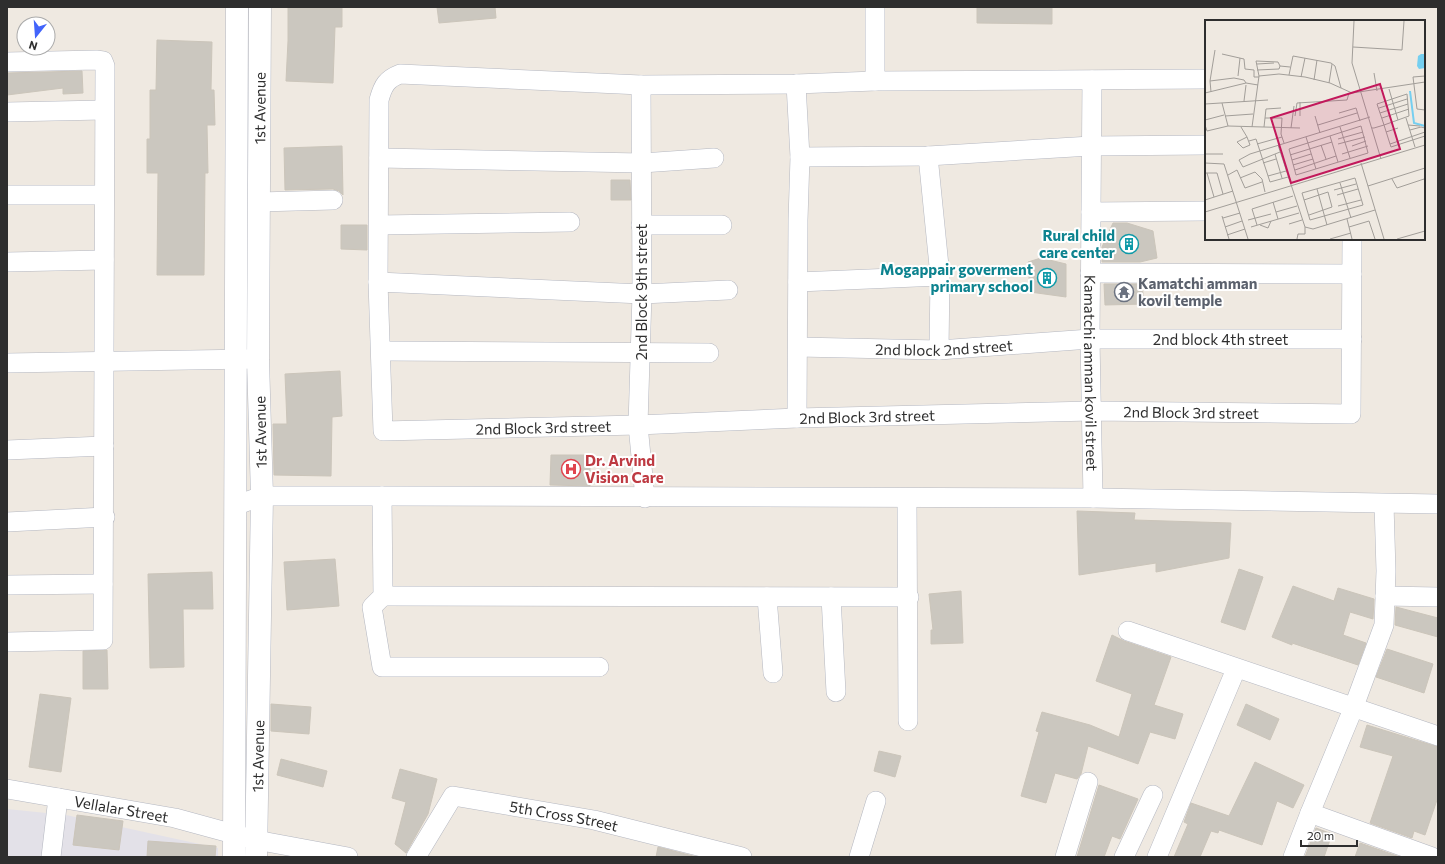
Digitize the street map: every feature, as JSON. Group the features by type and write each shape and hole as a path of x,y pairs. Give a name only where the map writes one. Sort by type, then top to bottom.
{"main road":[{"name":"1st Avenue","path":"237,7 248,359 262,496 256,848"},
{"name":"1st Avenue","path":"234,857 237,505 259,202 260,7"}],"street":[{"path":"875,7 875,81"},
{"path":"7,62 96,60 103,61 105,66 103,110 103,640 7,642"},
{"path":"709,353 641,354 381,351 378,282 379,100 382,86 390,78 400,74 641,85 796,84 875,81 1205,79"},
{"name":"Kamatchi amman kovil street","path":"1092,80 1090,339 1093,498"},
{"path":"796,84 800,158 797,418"},
{"name":"2nd Block 9th street","path":"641,85 642,294 638,425 645,498"},
{"path":"7,112 103,110"},
{"path":"800,158 928,156 1091,146 1205,145"},
{"path":"928,156 940,276 939,350"},
{"path":"379,158 642,163 714,158"},
{"path":"7,195 104,195"},
{"path":"259,202 333,200"},
{"path":"1091,212 1205,211"},
{"path":"379,225 570,222"},
{"path":"641,225 722,225"},
{"path":"1352,240 1352,339"},
{"path":"7,262 104,260"},
{"path":"1090,273 1352,274"},
{"path":"798,282 940,276"},
{"path":"378,282 642,294 728,290"},
{"name":"2nd block 4th street","path":"1090,339 1352,339"},
{"name":"2nd block 2nd street","path":"798,347 939,350 1090,339"},
{"name":"2nd Block 3rd street","path":"381,351 383,432 638,425 797,418 1092,411 1351,414 1352,339"},
{"path":"7,363 248,359"},
{"path":"7,450 104,446"},
{"path":"237,505 262,496 1093,498 1438,504"},
{"path":"382,496 383,596"},
{"path":"907,498 909,597 908,721"},
{"path":"1293,857 1353,709 1384,626 1386,571 1384,504"},
{"path":"7,522 104,518"},
{"path":"7,584 103,584"},
{"path":"599,667 382,667 372,607 383,596 909,597"},
{"path":"1385,596 1438,597"},
{"path":"767,597 773,673"},
{"path":"830,597 836,692"},
{"path":"1128,631 1353,709 1438,736"},
{"path":"1157,857 1236,669"},
{"path":"1065,857 1088,782"},
{"name":"Vellalar Street","path":"7,789 175,818 234,833 256,848 348,857"},
{"path":"1124,857 1153,795"},
{"name":"5th Cross Street","path":"416,857 453,796 594,820 742,857"},
{"path":"51,857 58,798"},
{"path":"859,857 876,801"},
{"path":"1310,813 1432,857"}],"shaded area":[{"path":"7,809 66,815 218,848 218,857 7,857"}],"building":[{"path":"288,7 342,7 342,27 335,27 333,83 286,81"},
{"path":"437,7 495,7 496,18 439,23"},
{"path":"977,7 1052,7 1052,24 977,23"},
{"path":"157,40 212,42 211,90 214,90 215,125 207,125 208,173 205,173 204,275 157,275 158,173 147,173 147,139 150,139 150,90 156,90"},
{"path":"82,71 83,93 63,94 63,88 7,95 7,73"},
{"path":"342,146 343,195 339,191 333,189 285,190 284,148"},
{"path":"611,180 630,180 631,200 611,200"},
{"name":"Rural child care center","path":"1113,223 1127,223 1153,231 1157,258 1140,262 1102,262 1102,247"},
{"path":"341,225 367,225 367,250 341,249"},
{"name":"Mogappair goverment primary school","path":"1041,258 1066,264 1066,297 1030,292 1028,262"},
{"name":"Kamatchi amman kovil temple","path":"1104,284 1142,284 1144,304 1105,305"},
{"path":"340,371 342,416 332,417 331,476 274,475 273,424 287,424 285,374"},
{"path":"551,455 590,455 590,486 550,485"},
{"path":"1077,511 1135,513 1134,520 1231,523 1229,558 1156,572 1156,563 1079,575"},
{"path":"335,559 339,606 287,610 284,562"},
{"path":"1239,569 1263,577 1245,630 1221,622"},
{"path":"212,572 213,609 183,609 184,667 150,668 148,574"},
{"path":"1293,586 1334,601 1338,588 1374,599 1373,619 1350,612 1343,635 1366,643 1358,665 1292,643 1292,645 1272,637"},
{"path":"961,591 963,643 931,644 931,630 933,630 929,594"},
{"path":"1396,607 1438,618 1438,637 1395,625"},
{"path":"1112,635 1124,641 1171,657 1154,705 1183,714 1175,739 1150,732 1138,764 1088,746 1081,774 1077,779 1055,773 1046,803 1021,796 1039,732 1036,731 1042,712 1090,725 1119,737 1132,694 1096,681"},
{"path":"1387,649 1433,664 1424,693 1376,677"},
{"path":"107,650 108,689 83,689 83,651"},
{"path":"40,694 71,698 61,772 29,767"},
{"path":"271,704 311,707 309,734 271,731"},
{"path":"1246,704 1279,719 1270,740 1237,725"},
{"path":"1367,725 1438,747 1438,797 1425,835 1414,831 1412,838 1370,823 1393,756 1360,747"},
{"path":"879,751 901,756 895,777 874,771"},
{"path":"281,759 327,771 323,787 277,775"},
{"path":"1255,762 1304,785 1293,808 1277,801 1262,845 1219,830 1218,833 1211,831 1200,857 1174,857 1188,824 1184,822 1191,803 1229,816"},
{"path":"400,769 437,779 428,814 406,853 395,844 406,802 392,798"},
{"path":"1099,785 1138,799 1120,839 1112,836 1104,857 1077,857"},
{"path":"77,815 123,821 119,850 73,845"},
{"path":"1316,828 1332,834 1324,857 1305,857"},
{"path":"148,841 216,846 215,857 147,857"},
{"path":"1360,843 1400,857 1355,857"},
{"path":"658,847 697,857 656,857"}],"place":[{"name":"Rural child care center","path":"1129,244"},
{"name":"Mogappair goverment primary school","path":"1047,278"},
{"name":"Kamatchi amman kovil temple","path":"1124,292"},
{"name":"Dr. Arvind Vision Care","path":"571,469"}]}
